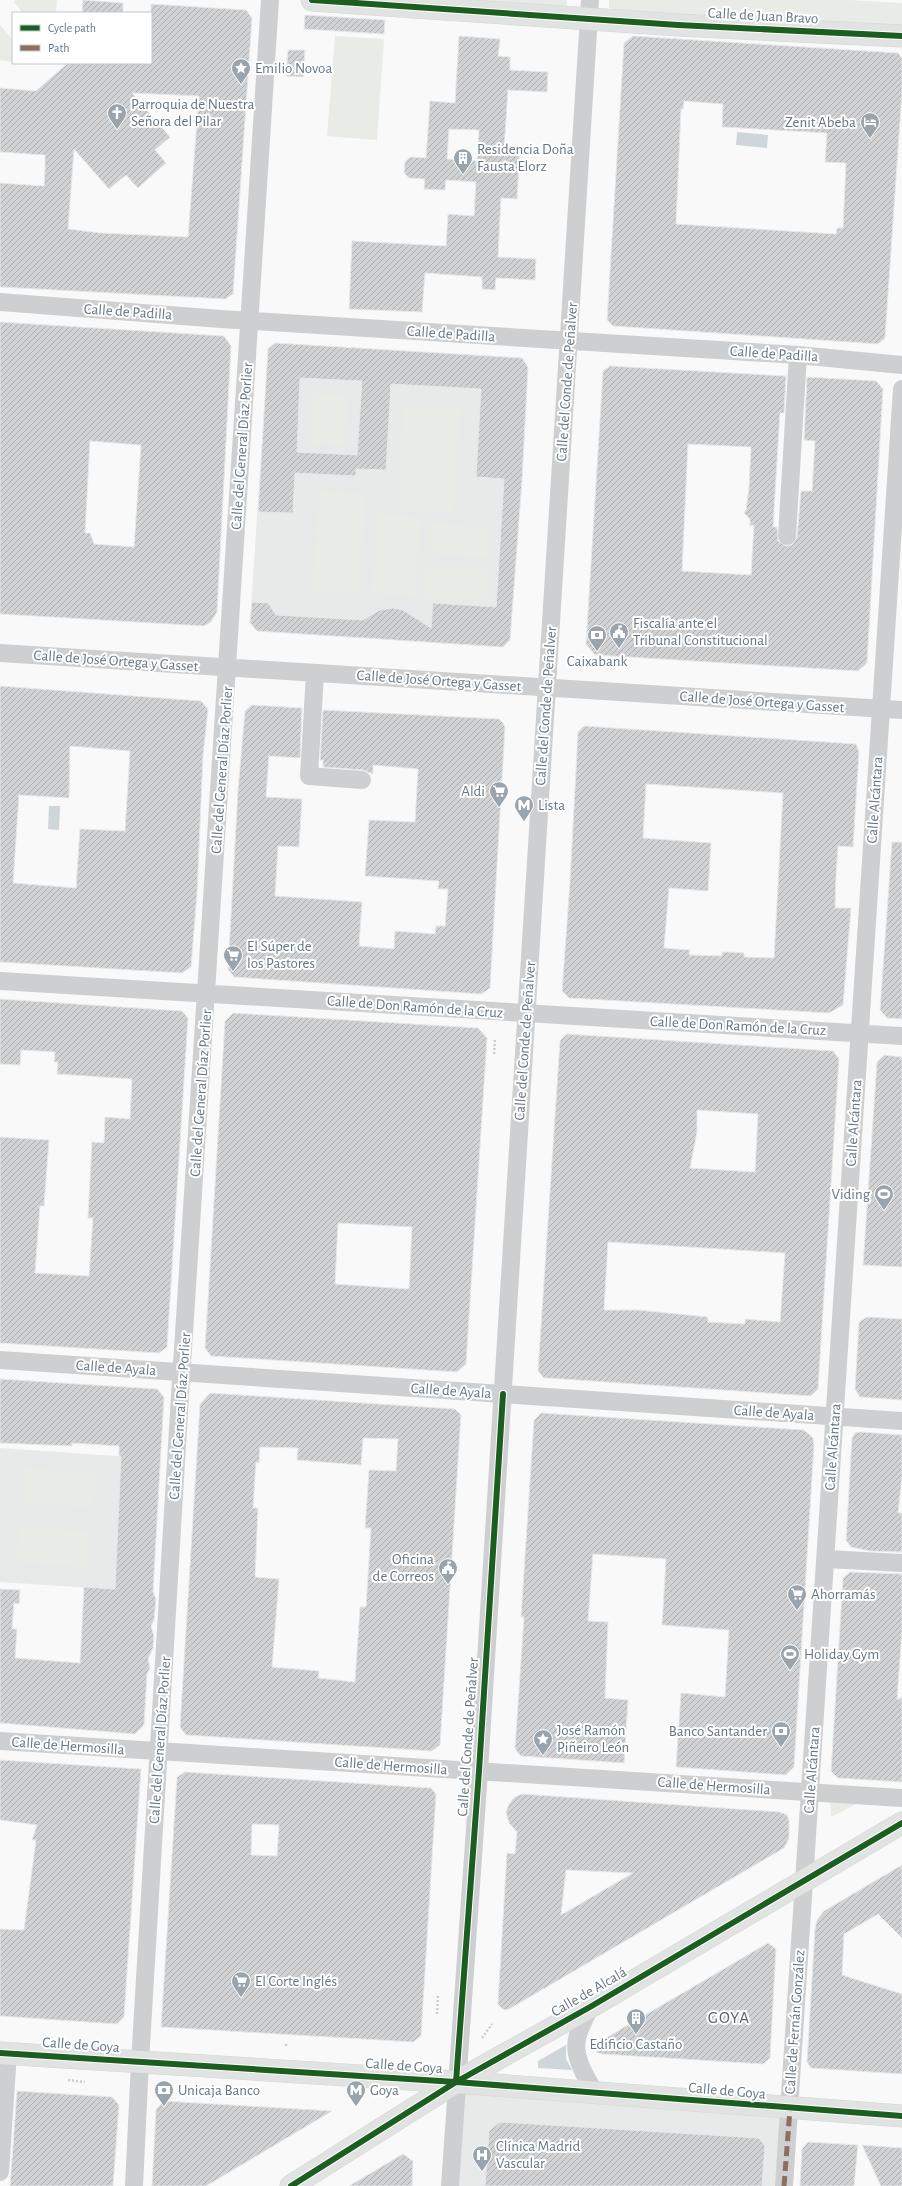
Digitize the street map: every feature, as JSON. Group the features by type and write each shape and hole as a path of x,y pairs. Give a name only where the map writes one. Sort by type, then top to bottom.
{"main road":[{"name":"Calle de Juan Bravo","path":"312,0 590,9 902,36"},
{"name":"Calle de Alcalá","path":"291,2186 456,2082 590,2007 902,1823"},
{"name":"Calle de Goya","path":"4,2053 456,2082 790,2109 902,2116"}],"street":[{"name":"Calle del General Díaz Porlier","path":"134,2186 140,2062 182,1373 270,0"},
{"name":"Calle del Conde de Peñalver","path":"450,2186 456,2082 479,1771 590,9"},
{"name":"Calle de Padilla","path":"0,302 250,321 798,355 902,365"},
{"path":"787,536 798,355"},
{"name":"Calle Alcántara","path":"804,1881 902,390"},
{"name":"Calle de José Ortega y Gasset","path":"0,653 902,710"},
{"path":"315,673 309,776 362,780"},
{"name":"Calle de Don Ramón de la Cruz","path":"0,980 527,1014 902,1036"},
{"name":"Calle de Ayala","path":"0,1360 902,1421"},
{"path":"826,1559 902,1563"},
{"name":"Calle de Hermosilla","path":"0,1741 902,1798"},
{"name":"Calle de Fernán González","path":"784,2186 804,1881"},
{"path":"590,2007 577,2037 577,2055 585,2077 595,2093"},
{"path":"0,2172 4,2053"}],"path":[{"path":"494,1054 495,1038"},
{"path":"437,2014 438,1995"},
{"path":"482,2038 492,2024"},
{"path":"68,2080 85,2082"}],"shaded area":[{"path":"16,0 57,0 56,12 22,12 14,2"},
{"path":"474,0 567,0 567,6"},
{"path":"609,0 849,0 902,3 902,28 615,10 609,7"},
{"path":"0,25 12,39 12,62 0,60"},
{"path":"335,36 384,39 377,140 327,136"},
{"path":"737,132 768,135 767,148 736,145"},
{"path":"275,343 522,358 528,367 522,480 510,640 503,647 257,631 250,623 268,349"},
{"path":"313,394 349,396 345,445 310,444"},
{"path":"404,405 461,408 453,513 397,510"},
{"path":"318,491 366,493 360,594 313,591"},
{"path":"377,514 421,517 416,597 371,594"},
{"path":"430,523 491,527 489,558 429,554"},
{"path":"426,566 487,569 486,600 425,598"},
{"path":"49,806 60,806 59,830 48,829"},
{"path":"0,1448 160,1459 153,1592 0,1582"},
{"path":"24,1467 96,1473 93,1508 21,1503"},
{"path":"19,1528 90,1531 89,1567 17,1563"},
{"path":"830,1798 864,1800 831,1817"},
{"path":"566,2045 566,2059 572,2070 538,2068 538,2061"},
{"path":"456,2082 790,2109 784,2186 450,2186"}],"building":[{"path":"83,0 123,3 123,12 82,12"},
{"path":"151,4 246,10 252,18 233,294 225,299 0,287 0,183 44,186 45,155 0,152 0,88 36,91 67,64 152,64","holes":["132,93 199,96 188,237 101,233 68,229 74,149 109,189 126,175 138,188 166,163 155,150 170,137"]},
{"path":"305,15 385,20 384,34 304,29"},
{"path":"459,36 500,39 498,56 510,57 510,70 548,72 547,92 508,90 504,149 520,150 517,199 501,198 498,257 536,259 535,280 496,278 495,290 482,289 482,277 425,273 422,312 349,309 352,241 446,246 448,214 474,216 476,182 446,180 445,190 424,189 425,179 409,178 404,173 405,162 410,157 426,158 430,101 455,103","holes":["449,129 479,130 477,161 447,159"]},
{"path":"633,36 898,53 902,58 902,92 885,338 878,344 613,326 607,320 624,43","holes":["684,101 723,104 722,127 827,133 825,162 846,163 843,228 837,228 836,234 676,224 681,109 683,109"]},
{"path":"288,50 305,50 303,77 286,76"},
{"path":"0,322 224,336 231,346 217,612 211,622 204,626 0,614","holes":["90,441 141,445 134,547 94,544 90,533 85,533"]},
{"path":"275,343 522,358 528,367 522,480 510,640 503,647 257,631 250,623 252,602 268,603 276,615 363,620 380,610 393,608 403,610 431,628 433,603 496,607 504,479 476,477 481,389 391,384 386,470 356,469 356,476 295,473 293,513 258,512 268,349","holes":["300,378 362,381 357,455 297,452"]},
{"path":"610,366 786,376 784,413 780,413 773,527 777,527 778,541 786,546 792,545 797,537 801,491 812,491 815,441 804,440 807,377 876,381 883,389 867,663 858,671 595,655 586,644 603,371","holes":["688,444 751,447 749,487 746,510 744,513 750,519 750,526 754,525 751,575 682,571"]},
{"path":"0,686 201,701 208,709 203,756 197,894 191,967 182,973 0,962","holes":["70,746 130,751 125,831 80,829 76,888 13,883 19,795 69,798"]},
{"path":"252,705 302,708 300,758 269,756 266,797 302,799 299,847 278,846 275,896 362,902 359,946 394,949 395,931 435,934 436,926 445,926 448,889 438,889 439,881 365,876 369,820 415,822 418,769 373,765 373,774 363,770 323,767 323,760 320,760 323,710 499,719 503,723 505,727 490,988 481,994 234,977 228,969 238,790 245,711"},
{"path":"584,726 856,744 859,752 853,847 838,846 836,876 835,908 851,908 843,1005 829,1013 569,998 562,991 570,882 578,732","holes":["646,784 783,793 774,958 744,957 744,953 729,952 722,952 722,956 689,955 690,950 664,948 669,888 708,891 711,843 643,838"]},
{"path":"892,842 902,842 902,1019 887,1018 880,1010"},
{"path":"0,999 182,1011 188,1018 167,1347 159,1353 0,1343 0,1137 49,1140 44,1206 40,1206 35,1273 89,1276 93,1218 88,1218 92,1142 104,1143 105,1117 130,1119 132,1079 57,1074 58,1062 54,1062 55,1052 21,1050 20,1065 0,1064"},
{"path":"233,1013 478,1028 487,1038 466,1364 457,1372 211,1356 205,1348 225,1021","holes":["338,1223 412,1227 409,1289 335,1284"]},
{"path":"567,1034 833,1051 839,1059 818,1389 811,1396 544,1378 538,1371 560,1041","holes":["697,1110 758,1114 755,1172 690,1168 697,1132","608,1242 785,1253 780,1322 745,1319 745,1324 708,1322 708,1317 638,1310 604,1310"]},
{"name":"Viding","path":"884,1055 902,1057 902,1267 863,1265 877,1062"},
{"path":"867,1317 902,1319 902,1400 860,1397 855,1389 859,1322"},
{"path":"0,1379 157,1389 164,1397 153,1592 156,1599 154,1620 151,1626 154,1636 153,1648 148,1659 150,1668 147,1674 144,1725 135,1734 0,1723 0,1589 20,1590 19,1604 14,1603 12,1629 17,1629 15,1658 80,1663 84,1587 115,1589 121,1456 119,1456 119,1446 72,1443 72,1446 0,1443"},
{"path":"210,1393 455,1409 461,1415 440,1745 432,1751 186,1735 180,1727 200,1404","holes":["363,1438 398,1439 396,1471 369,1470 365,1528 371,1528 366,1607 360,1607 355,1682 318,1678 319,1671 272,1667 279,1579 255,1577 258,1508 253,1508 256,1462 259,1463 260,1447 298,1448 297,1460 361,1465"]},
{"path":"541,1413 804,1430 813,1438 814,1445 794,1767 786,1775 676,1767 681,1693 725,1697 729,1630 662,1625 666,1559 593,1554 588,1621 608,1622 605,1698 628,1700 624,1763 521,1756 518,1753 515,1748 524,1617 521,1617 534,1420"},
{"path":"861,1432 902,1435 902,1478 898,1513 902,1513 902,1552 870,1551 851,1547 846,1540 852,1438 855,1433"},
{"path":"850,1572 902,1574 902,1630 897,1700 902,1697 902,1782 838,1778 831,1771 843,1578"},
{"path":"0,1760 141,1769 124,2017 117,2024 0,2016 0,1929 24,1930 36,1840 32,1840 37,1825 0,1820"},
{"path":"185,1772 431,1788 436,1794 421,2036 413,2042 161,2027 177,1777","holes":["252,1824 279,1825 277,1856 251,1855"]},
{"path":"522,1794 780,1812 787,1815 789,1820 789,1838 784,1848 509,2009 504,2010 498,2005 498,2002 507,1853 515,1854 517,1832 509,1823 506,1812 509,1804 515,1797","holes":["566,1870 633,1873 561,1915"]},
{"path":"902,1865 902,1938 878,1914 844,1934 842,1975 902,1994 902,2074 811,2068 807,2062 815,1929 817,1920 824,1911"},
{"path":"768,1943 776,1949 770,2058 763,2064 602,2054 596,2052 599,2042"},
{"path":"17,2091 112,2097 119,2105 113,2186 10,2186"},
{"path":"164,2101 332,2111 206,2186 152,2186 156,2109"},
{"path":"500,2122 759,2138 765,2146 762,2186 485,2186 489,2131"},
{"path":"808,2142 858,2145 854,2186 800,2186 802,2149"},
{"path":"862,2145 902,2148 902,2186 881,2186"},
{"path":"403,2154 413,2161 412,2186 349,2186"}],"marked path":[{"path":"784,2186 790,2109"}],"cycle path":[{"path":"312,0 678,25 902,36"},
{"path":"456,2082 479,1771 503,1394"},
{"path":"291,2186 456,2082 590,2007 902,1823"},
{"path":"0,2053 456,2082 902,2116"}],"place":[{"name":"Emilio Novoa","path":"241,85"},
{"name":"Parroquia de Nuestra Señora del Pilar","path":"117,130"},
{"name":"Zenit Abeba","path":"870,139"},
{"name":"Residencia Doña Fausta Elorz","path":"463,175"},
{"name":"Fiscalía ante el Tribunal Constitucional","path":"619,649"},
{"name":"Caixabank","path":"597,652"},
{"name":"Aldi","path":"499,808"},
{"name":"Lista","path":"524,822"},
{"name":"El Súper de los Pastores","path":"233,972"},
{"name":"Viding","path":"884,1211"},
{"name":"Oficina de Correos","path":"448,1585"},
{"name":"Ahorramás","path":"797,1611"},
{"name":"Holiday Gym","path":"790,1671"},
{"name":"Banco Santander","path":"781,1748"},
{"name":"José Ramón Piñeiro León","path":"543,1756"},
{"name":"El Corte Inglés","path":"241,1998"},
{"name":"Edificio Castaño","path":"636,2035"},
{"name":"Unicaja Banco","path":"164,2107"},
{"name":"Goya","path":"356,2107"},
{"name":"Clínica Madrid Vascular","path":"482,2172"}],"district":[{"name":"GOYA","path":"729,2017"}]}
